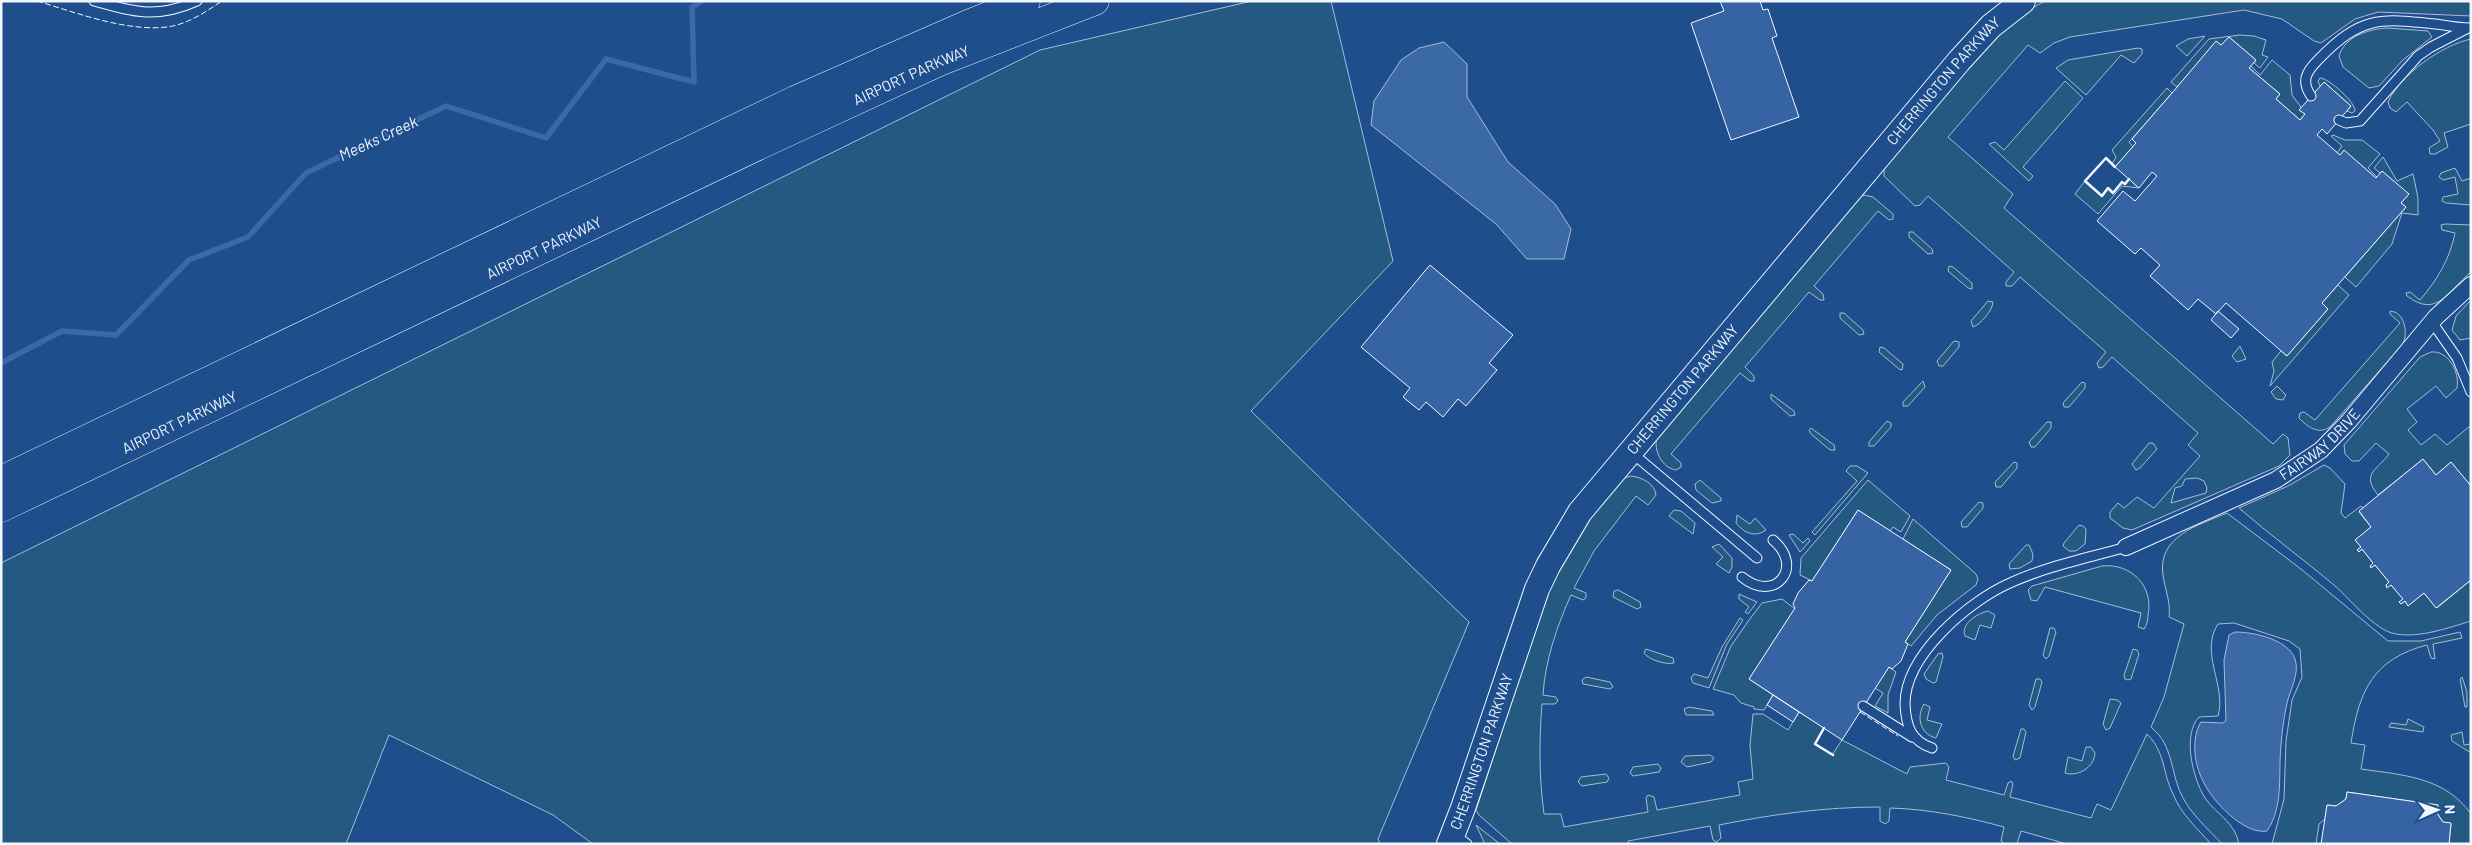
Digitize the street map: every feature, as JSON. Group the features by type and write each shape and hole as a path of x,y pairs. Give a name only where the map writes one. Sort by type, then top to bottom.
{"highway":[{"name":"AIRPORT PARKWAY","path":"1,480 795,100 968,24 1026,1"},
{"name":"AIRPORT PARKWAY","path":"1,508 769,140 939,62 1095,1"}],"street":[{"name":"CHERRINGTON PARKWAY","path":"1456,841 1544,574 1580,512 1959,61 1991,26 2023,1"},
{"name":"FAIRWAY DRIVE","path":"2126,547 2276,480 2320,450 2345,426 2432,322 2471,285"}],"lane":[{"path":"94,1 124,10 149,14 174,10 197,1"},
{"path":"2311,96 2305,82 2311,67 2337,40 2358,27 2370,22 2390,20 2470,28"},
{"path":"2339,120 2346,123 2360,121 2418,56 2450,37 2470,28"},
{"path":"2432,322 2456,358 2471,392"},
{"path":"1630,451 1757,558"},
{"path":"1742,577 1752,585 1762,588 1772,586 1780,581 1787,567 1787,557 1782,548 1773,540"},
{"path":"1912,737 1905,712 1907,688 1924,654 1935,640 1960,616 2009,583 2126,547"},
{"path":"1863,706 1922,745 1932,748"}],"shaded area":[{"path":"1252,1 1331,1 1393,261 1251,411 1469,622 1378,839 1380,844 593,844 553,815 389,735 346,844 1,844 1,563 1040,50"},
{"path":"2045,1 2471,1 2471,16 2378,12 2355,19 2321,43 2314,41 2282,19 2244,10 2070,37 2054,43 2040,53 2028,45 1948,137 2013,194 2004,208 2273,444 2283,434 2288,438 2290,455 2279,466 2132,530 2123,528 2110,518 2110,512 2118,503 2124,508 2137,497 2154,508 2200,456 2188,445 2198,433 2112,357 2103,367 2099,368 2097,363 2106,352 2020,277 2012,286 2006,286 2006,282 2014,272 1928,196 1920,205 1915,206 1884,176 1884,168 1996,35 2021,14","holes":["2197,478 2204,481 2207,488 2206,493 2171,503 2175,488 2182,486 2185,479"]},
{"path":"2388,28 2428,31 2432,37 2403,60 2379,86 2369,88 2343,67 2339,56 2347,43 2359,35 2373,30"},
{"path":"2240,35 2254,36 2266,40 2262,55 2268,57 2260,68 2254,63 2256,60 2229,37 2221,45 2216,42 2177,87 2171,82 2209,39"},
{"path":"2205,36 2187,56 2176,46 2188,39"},
{"path":"2471,39 2471,124 2444,133 2448,147 2435,154 2430,154 2429,148 2440,141 2433,130 2407,102 2396,112 2390,108 2388,102 2402,82 2423,63 2447,48"},
{"path":"1444,42 1467,64 1467,97 1508,162 1555,204 1571,229 1564,259 1527,259 1496,224 1371,125 1374,101 1401,60 1419,48"},
{"path":"2138,48 2142,49 2142,54 2134,63 2121,55 2086,95 2056,68 2068,60"},
{"path":"2272,60 2290,75 2292,95 2301,107 2300,110 2305,114 2300,120 2276,99 2280,94 2249,68 2251,66 2260,75"},
{"path":"2320,78 2329,82 2341,92 2351,102 2355,111 2352,113 2347,111 2351,106 2324,82 2320,86 2318,81"},
{"path":"2065,81 2083,98 2023,167 2033,176 2029,181 1989,144 1995,142 2004,150"},
{"path":"2167,88 2172,93 2129,142 2133,147 2115,167 2112,164 2116,157 2112,150"},
{"path":"2333,135 2345,140 2362,140 2380,154 2368,168 2377,177 2344,151 2340,155 2337,153 2342,146 2331,136"},
{"path":"2383,157 2397,181 2413,174 2418,198 2418,215 2402,213 2392,244 2356,287 2345,277 2406,207 2401,203 2408,195 2382,171 2380,173 2374,168"},
{"path":"2455,168 2462,181 2471,178 2471,205 2442,201 2443,197 2458,194 2455,177 2443,180 2439,177 2441,173"},
{"path":"2129,179 2139,188 2122,186 2098,214 2075,194 2085,181 2101,195 2108,188 2113,192 2122,182 2125,184"},
{"path":"1864,195 1873,197 1893,214 1893,219 1889,220 1878,211 1814,286 1823,294 1824,300 1820,300 1809,292 1745,367 1754,376 1754,381 1750,381 1740,373 1671,454 1681,463 1681,467 1676,470 1671,469 1660,458 1656,447 1657,437 1858,198"},
{"path":"2441,225 2471,225 2471,272 2442,300 2426,305 2407,296 2406,293 2410,292 2420,300 2442,269 2450,252 2455,233 2442,230"},
{"path":"1909,232 1913,232 1932,249 1933,253 1928,254 1909,237"},
{"path":"1949,266 1953,267 1972,283 1972,289 1968,288 1948,271"},
{"path":"2338,285 2349,295 2270,386 2274,371 2272,362 2281,351 2287,356 2328,309 2322,303"},
{"path":"2471,300 2471,338 2460,340 2452,330 2456,316"},
{"path":"1988,301 1993,302 1989,313 1973,327 1971,321"},
{"path":"2390,311 2399,315 2404,324 2403,344 2330,427 2321,430 2313,429 2299,418 2300,413 2304,412 2315,420 2400,323 2390,314"},
{"path":"1840,313 1844,313 1863,330 1864,334 1859,335 1840,318"},
{"path":"1954,341 1959,342 1959,347 1943,366 1939,366 1937,361"},
{"path":"2240,346 2246,359 2237,362 2232,356"},
{"path":"1880,347 1884,348 1903,364 1902,370 1879,352"},
{"path":"2431,352 2443,355 2452,363 2457,375 2457,388 2446,398 2436,386 2407,409 2417,422 2408,430 2421,445 2435,434 2447,445 2470,426 2471,483 2469,484 2451,462 2436,475 2423,459 2378,495 2371,482 2372,473 2389,454 2376,443 2359,461 2352,461 2345,454 2344,445 2420,357"},
{"path":"1923,381 1925,387 1908,406 1903,406 1903,402"},
{"path":"2082,382 2085,383 2085,388 2069,407 2064,407 2063,403"},
{"path":"2277,386 2286,395 2283,400 2276,399 2271,392"},
{"path":"1771,394 1794,411 1795,415 1790,416 1771,399"},
{"path":"1887,421 1891,423 1891,427 1874,446 1869,446 1869,442"},
{"path":"2047,422 2051,422 2051,428 2035,447 2031,447 2029,442"},
{"path":"1811,428 1834,445 1835,450 1830,450 1811,434 1809,430"},
{"path":"2149,443 2153,443 2157,449 2136,470 2132,464"},
{"path":"2014,462 2017,463 2017,468 2001,487 1996,487 1995,482"},
{"path":"2324,465 2330,468 2345,484 2341,513 2345,518 2361,506 2363,508 2359,512 2371,527 2356,540 2361,547 2357,550 2359,552 2362,549 2373,563 2370,566 2375,565 2389,582 2386,585 2387,587 2391,585 2403,599 2400,602 2401,604 2405,601 2408,605 2424,593 2437,608 2471,580 2471,621 2415,635 2388,632 2371,621 2334,585 2239,508 2288,486"},
{"path":"1850,466 1857,466 1868,473 1815,535 1812,532 1857,481 1846,471"},
{"path":"1631,476 1651,484 1656,495 1648,505 1636,496 1594,551 1574,588 1586,593 1586,598 1583,600 1571,595 1561,619 1546,669 1543,695 1556,697 1558,701 1555,704 1542,704 1540,759 1542,800 1544,814 1561,814 1564,827 1648,812 1646,798 1648,795 1654,797 1657,810 1740,795 1738,782 1753,779 1750,745 1753,714 1763,714 1788,730 1799,712 1824,728 1815,744 1832,755 1842,740 1907,774 1910,767 1946,763 1949,767 1946,780 2004,795 2008,783 2011,781 2013,784 2010,797 2091,818 2097,804 2111,810 2147,734 2158,748 2170,786 2180,808 2211,844 2067,844 2021,831 2017,844 2005,844 2001,841 2004,827 1948,814 1890,808 1889,821 1885,824 1880,821 1880,807 1839,808 1800,812 1719,825 1721,838 1717,842 1713,840 1710,826 1628,841 1628,844 1512,844 1479,815 1476,810 1547,592 1583,526 1621,479"},
{"path":"1700,480 1721,498 1721,501 1712,503 1696,490 1695,484"},
{"path":"1868,480 1910,516 1901,532 1893,527 1890,531 1858,510 1812,581 1800,575 1801,558"},
{"path":"1979,502 1983,503 1983,508 1967,527 1962,527 1961,522"},
{"path":"1674,510 1681,511 1695,523 1693,534 1669,516"},
{"path":"2227,513 2301,569 2388,641 2421,641 2460,632 2462,638 2433,644 2435,659 2431,658 2427,645 2393,659 2381,668 2364,693 2354,724 2351,743 2365,745 2361,769 2392,773 2422,780 2449,792 2461,802 2471,814 2471,844 2449,844 2451,824 2443,822 2437,813 2438,805 2347,792 2346,799 2336,806 2327,805 2325,819 2319,824 2316,844 2272,844 2284,799 2286,741 2292,700 2302,677 2300,649 2289,641 2234,623 2218,624 2211,646 2219,693 2220,705 2218,716 2199,717 2194,725 2190,746 2193,769 2205,798 2230,824 2239,844 2222,844 2190,809 2178,787 2164,742 2151,727 2164,697 2184,624 2169,617 2163,562 2173,541 2182,534 2204,522"},
{"path":"1737,515 1750,524 1755,518 1766,530 1758,534 1746,532 1736,523"},
{"path":"1913,519 1976,574 1978,579 1976,585 1937,615 1911,646 1905,642 1951,570 1903,539"},
{"path":"2079,525 2086,529 2085,544 2076,551 2069,551 2063,546 2064,543"},
{"path":"1793,534 1803,543 1808,538 1810,541 1800,552 1789,535"},
{"path":"1719,544 1732,558 1732,567 1729,573 1716,564 1723,557 1712,547"},
{"path":"2026,545 2029,545 2033,554 2032,561 2020,568 2010,569 2009,564"},
{"path":"2102,566 2122,568 2138,578 2144,586 2149,604 2148,621 2144,629 2138,627 2141,613 2045,587 2037,601 2031,600 2028,590 2032,586"},
{"path":"1618,590 1640,602 1641,607 1637,609 1613,597 1614,591"},
{"path":"1739,594 1757,602 1748,614 1745,612 1749,607 1739,599"},
{"path":"1782,599 1795,609 1749,679 1773,695 1764,710 1754,709 1754,707 1741,703 1734,695 1713,689 1731,646 1762,603"},
{"path":"1988,611 1995,615 1991,628 1980,625 1975,640 1965,636 1964,632 1967,623 1979,614"},
{"path":"1740,618 1743,620 1727,644 1709,688 1693,683 1691,678 1694,674 1708,678 1722,647"},
{"path":"2050,628 2054,628 2056,632 2049,656 2046,659 2043,655"},
{"path":"2235,632 2260,635 2278,642 2291,652 2296,664 2283,729 2278,801 2272,822 2267,831 2249,828 2221,807 2207,789 2197,767 2195,743 2201,722 2222,723 2226,721 2224,660 2229,635"},
{"path":"1646,649 1673,658 1674,663 1654,660 1646,656 1644,653"},
{"path":"2133,649 2137,650 2139,654 2131,679 2128,680 2125,679 2124,675"},
{"path":"1942,653 1943,657 1936,682 1933,683 1926,679 1924,674 1938,654"},
{"path":"1889,667 1896,672 1888,695 1888,713 1875,706 1883,693 1875,688"},
{"path":"1586,677 1610,682 1613,687 1610,689 1583,684 1582,680"},
{"path":"2462,677 2467,692 2467,707 2465,707 2460,679"},
{"path":"2036,679 2040,679 2042,682 2035,707 2032,710 2029,705"},
{"path":"2110,699 2121,703 2110,728 2106,730 2103,724"},
{"path":"1924,704 1930,707 1927,720 1942,724 1936,738 1926,733 1921,724 1920,714"},
{"path":"1689,707 1712,711 1714,715 1686,715 1684,709"},
{"path":"2408,719 2424,727 2423,732 2389,727 2391,723 2406,725"},
{"path":"2021,729 2024,729 2026,732 2020,758 2015,760 2013,756"},
{"path":"2462,732 2464,745 2471,744 2471,753 2452,741 2451,735"},
{"path":"2086,747 2091,747 2095,753 2089,767 2075,774 2065,773 2068,757 2082,761"},
{"path":"1710,755 1714,758 1711,762 1687,767 1681,762 1685,756"},
{"path":"1658,764 1661,768 1659,772 1633,776 1630,773 1633,767"},
{"path":"1606,774 1609,778 1607,782 1582,786 1578,782 1581,777"},
{"path":"1476,825 1500,844 1485,844"}],"building":[{"path":"1720,1 1760,1 1763,10 1768,9 1777,36 1772,38 1799,117 1731,140 1691,23 1724,11"},
{"path":"2229,37 2256,60 2249,68 2280,94 2276,99 2300,120 2305,114 2299,110 2324,82 2351,106 2327,134 2322,129 2317,135 2340,155 2344,150 2376,178 2382,171 2409,194 2401,203 2406,207 2322,303 2328,309 2287,356 2226,303 2216,314 2198,299 2188,310 2150,276 2160,265 2141,248 2135,254 2097,221 2123,191 2135,201 2157,176 2152,172 2139,188 2115,167 2136,143 2132,139 2216,41 2221,45"},
{"path":"1430,265 1513,335 1489,363 1497,370 1466,406 1458,399 1443,417 1426,402 1419,410 1403,397 1410,388 1361,347"},
{"path":"2218,311 2239,329 2231,338 2211,320"},
{"path":"2423,459 2436,475 2451,462 2471,486 2471,580 2436,608 2424,593 2408,606 2405,601 2401,604 2399,602 2403,599 2391,585 2387,588 2386,585 2389,582 2375,565 2371,568 2370,566 2373,563 2362,549 2359,552 2357,550 2361,547 2355,540 2371,527 2359,511"},
{"path":"1858,510 1951,570 1905,642 1908,644 1901,661 1892,669 1889,667 1842,740 1749,679 1795,608 1793,604 1798,593 1809,580 1812,581"},
{"path":"1773,695 1799,712 1793,722 1767,705"},
{"path":"2347,792 2438,805 2437,813 2443,822 2451,823 2449,844 2321,844 2327,805 2336,806 2346,799"}],"waterway":[{"name":"Meeks Creek","path":"1,363 62,331 116,335 189,260 248,237 306,173 446,106 546,138 606,59 694,82 692,7 702,1"}],"fence":[{"path":"37,1 122,25 157,28 186,22 222,1"},
{"path":"1860,712 1898,736"}],"wall":[{"path":"2115,167 2106,158 2085,181 2102,196 2108,188 2113,193 2122,182 2125,184 2129,179"},
{"path":"1824,728 1815,744 1833,755"}]}
